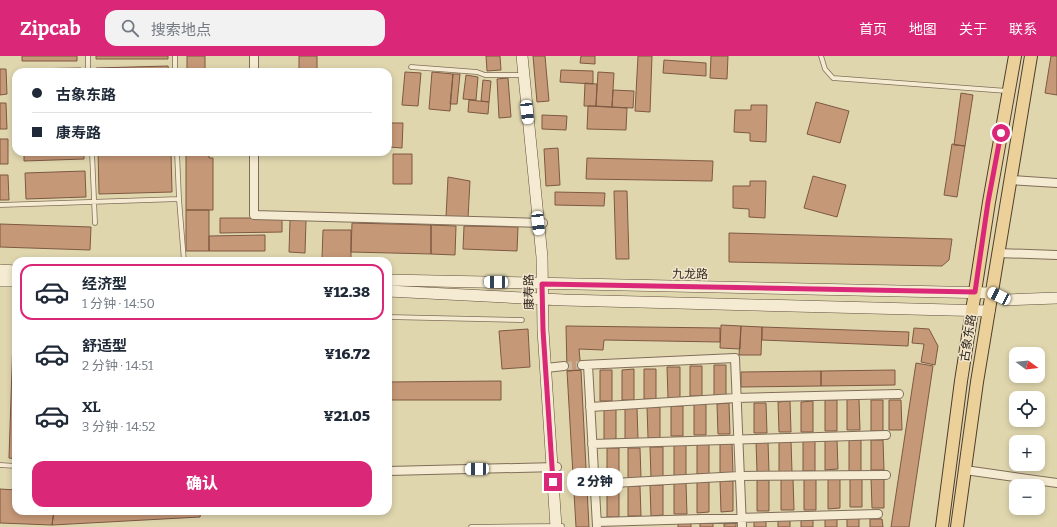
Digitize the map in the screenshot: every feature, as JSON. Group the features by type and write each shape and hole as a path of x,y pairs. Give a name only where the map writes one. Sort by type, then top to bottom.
{"main road":[{"name":"康寿路","path":"522,56 527,75"},
{"name":"康寿路","path":"528,56 527,75 541,223 547,256 545,299 548,368 559,527"},
{"name":"古象东路","path":"942,527 988,202 1015,56"},
{"name":"古象东路","path":"957,527 998,252 1031,56"},
{"path":"0,270 12,271"},
{"name":"九龙路","path":"392,280 975,292 992,293 1006,300 1057,298"},
{"path":"0,281 12,281"},
{"path":"392,291 545,299 989,311"}],"street":[{"path":"254,56 254,68"},
{"path":"254,156 254,215 541,223"},
{"path":"1010,180 1057,183"},
{"path":"998,252 1057,255"},
{"path":"742,527 741,518 736,398 735,358 585,365 590,407 597,525 741,518 878,514"},
{"path":"548,368 564,366"},
{"path":"590,407 736,398 899,394"},
{"path":"592,444 886,435"},
{"path":"392,471 555,467"},
{"path":"965,470 1057,483"},
{"path":"595,484 740,476 886,475"}],"lane":[{"path":"88,56 88,68"},
{"path":"174,56 175,68"},
{"path":"821,56 825,69 833,78 1009,91"},
{"path":"411,67 477,72 485,75 527,75"},
{"path":"92,156 95,223"},
{"path":"177,156 184,257"},
{"path":"0,205 179,199"},
{"path":"392,317 522,320"},
{"path":"0,465 12,466"},
{"path":"471,527 559,527"}],"shaded area":[{"path":"0,56 1057,56 1057,527 0,527"}],"building":[{"path":"22,56 77,56 77,61 22,61"},
{"path":"96,56 168,56 168,59 96,59"},
{"path":"187,56 205,56 205,68 187,68"},
{"path":"299,56 317,56 317,68 299,68"},
{"path":"486,56 500,56 501,70 487,71"},
{"path":"533,56 545,56 549,101 537,102"},
{"path":"581,56 595,56 595,64 580,63"},
{"path":"638,56 652,56 650,112 635,111"},
{"path":"711,56 728,56 727,79 710,78"},
{"path":"1051,56 1057,56 1057,95 1045,93"},
{"path":"664,60 706,63 706,76 663,73"},
{"path":"168,66 168,68 96,68"},
{"path":"0,69 6,69 7,94 0,95"},
{"path":"561,70 593,71 593,84 560,82"},
{"path":"405,72 421,73 418,106 402,105"},
{"path":"432,72 453,74 450,111 429,109"},
{"path":"598,72 614,73 612,107 596,106"},
{"path":"453,74 460,74 457,104 450,104"},
{"path":"466,75 478,77 476,100 463,99"},
{"path":"508,78 511,117 499,118 497,79"},
{"path":"483,80 491,81 489,102 481,101"},
{"path":"585,83 597,84 596,106 584,106"},
{"path":"613,90 634,91 633,108 612,107"},
{"path":"961,93 973,95 965,146 954,145"},
{"path":"469,100 489,102 488,114 468,112"},
{"path":"816,102 849,111 840,143 807,134"},
{"path":"0,103 6,103 7,129 0,129"},
{"path":"751,105 767,105 766,142 750,141 750,133 734,132 735,110 751,110"},
{"path":"588,106 627,108 626,130 587,129"},
{"path":"542,115 567,116 566,130 542,129"},
{"path":"392,123 403,123 402,148 392,147"},
{"path":"0,139 8,139 8,164 0,164"},
{"path":"952,144 965,146 957,197 944,195"},
{"path":"558,148 560,185 546,186 544,149"},
{"path":"393,154 412,154 412,184 393,184"},
{"path":"24,156 84,156 84,159 24,161"},
{"path":"98,156 171,156 172,192 99,194"},
{"path":"186,156 209,156 209,158 213,158 213,210 186,210"},
{"path":"587,158 713,161 712,181 586,179"},
{"path":"85,171 86,197 26,199 25,173"},
{"path":"0,175 8,175 9,200 0,200"},
{"path":"813,176 846,185 837,217 804,208"},
{"path":"448,177 470,181 468,218 446,217"},
{"path":"750,181 766,181 765,218 749,217 749,209 733,208 733,186 750,186"},
{"path":"614,191 627,191 629,259 616,259"},
{"path":"555,192 605,193 604,206 555,205"},
{"path":"186,210 209,210 209,251 186,251"},
{"path":"220,218 282,218 282,232 220,233"},
{"path":"290,220 306,220 305,253 289,252"},
{"path":"352,223 431,225 431,254 351,252"},
{"path":"0,224 91,227 90,250 0,247"},
{"path":"431,225 456,226 455,255 431,254"},
{"path":"464,226 518,227 517,251 463,249"},
{"path":"323,230 351,230 351,257 322,257"},
{"path":"729,233 952,239 949,260 942,266 729,262"},
{"path":"265,235 265,251 209,251 209,236"},
{"path":"721,325 741,326 740,349 720,348"},
{"path":"566,326 720,328 720,342 604,340 603,350 579,349 581,370 567,371"},
{"path":"741,326 762,327 761,355 739,355"},
{"path":"762,327 909,332 908,346 762,340"},
{"path":"914,328 929,329 938,346 935,365 921,362 924,344 912,343"},
{"path":"528,329 530,367 502,369 499,331"},
{"path":"916,363 933,366 909,527 891,527"},
{"path":"714,365 726,365 726,396 714,396"},
{"path":"690,366 702,366 702,396 690,396"},
{"path":"667,367 680,367 680,398 668,398"},
{"path":"12,369 12,458 9,458"},
{"path":"634,369 634,400 622,400 622,370"},
{"path":"644,369 656,369 656,399 644,399"},
{"path":"581,370 589,527 576,527 567,371"},
{"path":"600,370 612,370 612,401 600,401"},
{"path":"895,370 895,385 821,386 821,371"},
{"path":"821,371 821,386 741,387 741,372"},
{"path":"501,381 501,400 392,400 392,382"},
{"path":"847,399 859,399 860,430 847,430"},
{"path":"825,400 837,400 837,431 825,431"},
{"path":"871,400 883,400 883,431 871,431"},
{"path":"889,400 901,400 902,430 889,430"},
{"path":"790,401 791,432 779,432 778,402"},
{"path":"813,401 813,432 801,432 801,402"},
{"path":"729,403 730,434 718,434 717,404"},
{"path":"754,403 766,403 767,433 754,433"},
{"path":"694,404 706,404 706,435 694,435"},
{"path":"671,406 683,406 683,436 671,436"},
{"path":"647,407 660,407 660,438 648,438"},
{"path":"625,408 637,408 638,439 625,439"},
{"path":"604,409 616,409 616,439 604,440"},
{"path":"825,439 837,439 838,469 825,470"},
{"path":"803,440 815,440 815,471 803,471"},
{"path":"849,440 861,440 861,471 849,471"},
{"path":"871,440 883,440 884,470 871,470"},
{"path":"756,441 768,441 769,472 757,472"},
{"path":"791,441 792,472 779,472 779,442"},
{"path":"720,443 732,443 733,474 720,474"},
{"path":"697,444 709,444 709,474 697,474"},
{"path":"674,445 686,445 686,476 674,476"},
{"path":"650,447 663,447 663,477 651,478"},
{"path":"607,448 619,448 619,479 607,479"},
{"path":"628,448 640,448 641,478 628,478"},
{"path":"850,477 862,477 862,507 850,507"},
{"path":"828,478 840,478 840,508 828,509"},
{"path":"871,478 884,478 884,508 872,508"},
{"path":"781,479 793,479 794,510 781,510"},
{"path":"804,479 816,479 816,510 804,510"},
{"path":"757,480 769,480 769,511 757,511"},
{"path":"720,481 733,481 733,511 721,512"},
{"path":"697,482 709,482 709,512 697,513"},
{"path":"674,483 686,483 687,514 674,514"},
{"path":"650,485 663,485 663,515 651,516"},
{"path":"607,486 619,486 619,517 607,517"},
{"path":"628,486 640,486 641,516 628,516"},
{"path":"0,489 12,490 12,515 53,515 52,525 0,523"},
{"path":"53,515 200,515 200,517 52,525"},
{"path":"847,518 859,518 859,527 847,527"},
{"path":"825,519 837,519 837,527 825,527"},
{"path":"870,519 882,519 883,527 870,527"},
{"path":"778,520 790,520 790,527 778,527"},
{"path":"801,520 813,520 813,527 801,527"},
{"path":"754,521 766,521 766,527 754,527"},
{"path":"700,522 713,522 713,527 700,527"},
{"path":"678,523 691,523 691,527 678,527"},
{"path":"736,523 736,527 724,527 724,524"}],"tunnel":[{"path":"564,366 582,365"}],"route":[{"path":"553,482 543,330 542,284 975,292 988,202 1001,133"}]}
